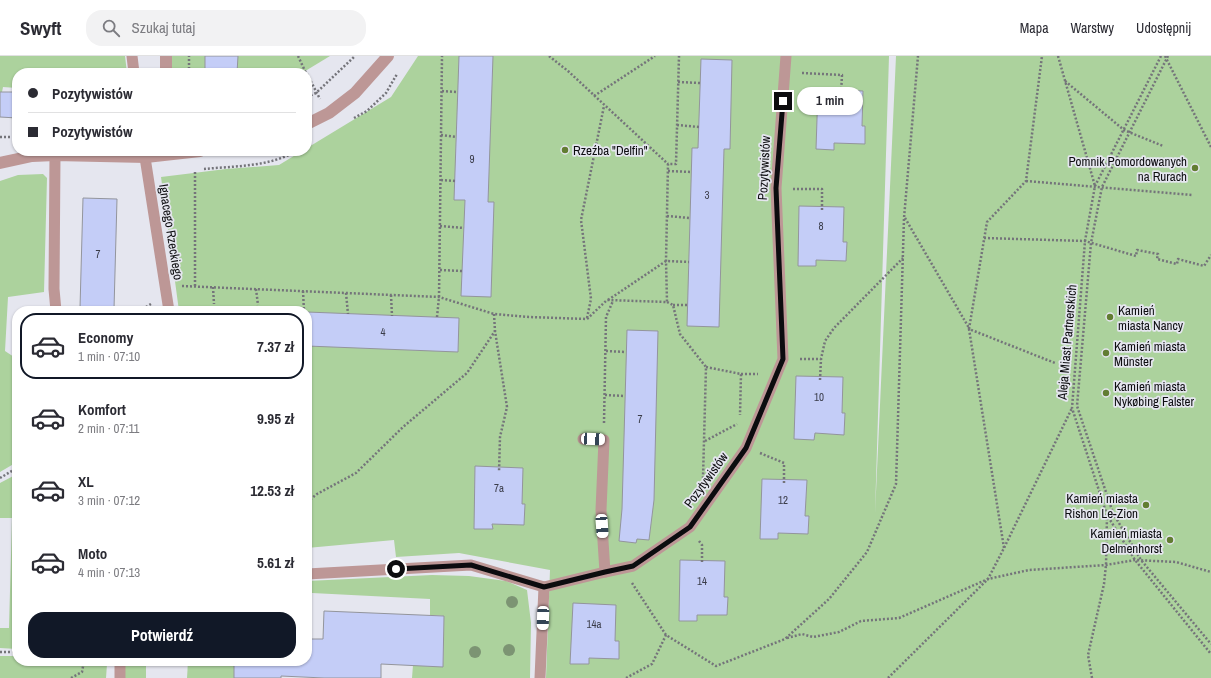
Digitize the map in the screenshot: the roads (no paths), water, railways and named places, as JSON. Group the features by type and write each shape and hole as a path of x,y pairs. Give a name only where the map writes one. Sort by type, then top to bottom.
{"street":[{"path":"166,56 166,68"},
{"path":"312,122 329,113 355,93 388,56"},
{"path":"0,162 32,156"}],"lane":[{"path":"132,56 133,68"},
{"name":"Pozytywistów","path":"544,587 633,566 690,527 746,448 783,359 776,188 786,56"},
{"path":"55,156 54,289 56,306"},
{"name":"Ignacego Rzeckiego","path":"145,156 168,306"},
{"path":"583,439 604,440 601,510 605,572"},
{"path":"312,574 471,565 544,587 540,678"},
{"path":"120,666 120,678"}],"place":[{"name":"Rzeźba \"Delfin\"","path":"565,150"},
{"name":"Pomnik Pomordowanych na Rurach","path":"1195,168"},
{"name":"Kamień miasta Nancy","path":"1110,317"},
{"name":"Kamień miasta Münster","path":"1106,353"},
{"name":"Kamień miasta Nykøbing Falster","path":"1106,393"},
{"name":"Kamień miasta Rishon Le-Zion","path":"1146,505"},
{"name":"Kamień miasta Delmenhorst","path":"1170,540"}]}
